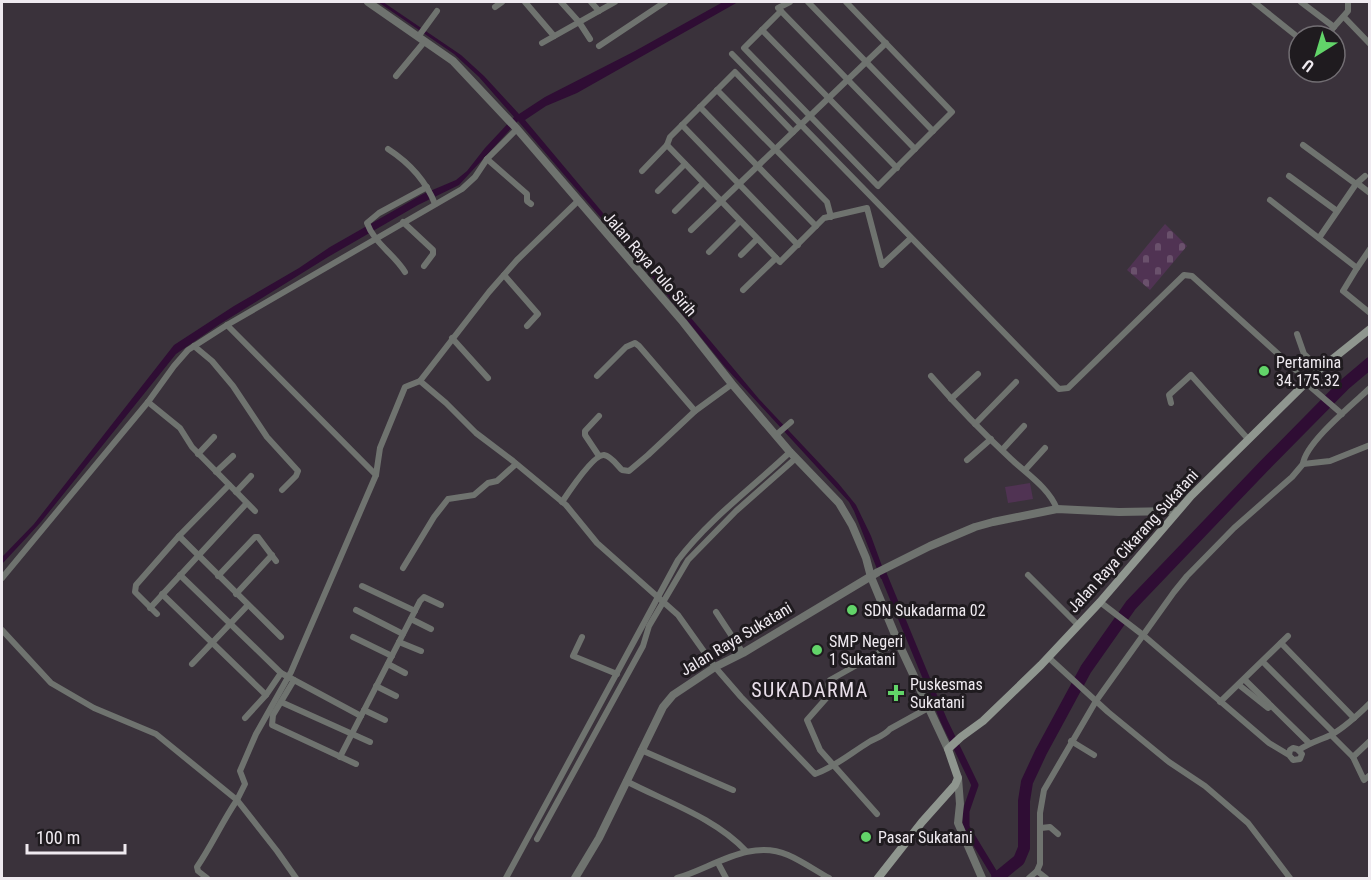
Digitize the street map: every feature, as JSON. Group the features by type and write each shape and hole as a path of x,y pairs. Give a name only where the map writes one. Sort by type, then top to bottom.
{"main road":[{"name":"Jalan Raya Cikarang Sukatani","path":"950,747 983,722 1078,625 1103,604 1176,511 1320,369 1370,329"},
{"path":"878,879 922,822 955,785 958,778 950,747"}],"street":[{"name":"Jalan Raya Pulo Sirih","path":"369,2 453,61 513,125 683,322 732,384 778,434 793,455 830,492 846,513 874,574"},
{"path":"495,8 502,2"},
{"path":"525,2 554,36"},
{"path":"561,2 579,22 590,39"},
{"path":"591,2 599,11"},
{"path":"542,43 615,2"},
{"path":"599,46 662,2"},
{"path":"789,2 778,8 915,149"},
{"path":"808,2 933,131"},
{"path":"781,11 744,48 878,186 952,112 846,2"},
{"path":"1254,2 1287,28"},
{"path":"1301,2 1330,24"},
{"path":"1337,24 1349,7 1348,2"},
{"path":"396,76 436,11"},
{"path":"1344,16 1370,44"},
{"path":"762,30 897,168"},
{"path":"691,230 885,43"},
{"path":"732,54 1059,389 1068,388 1184,275 1188,274 1342,414"},
{"path":"642,171 667,145 670,137 735,72 793,132"},
{"path":"717,90 827,202 831,217"},
{"path":"700,107 816,226"},
{"path":"2,578 148,402 174,366 194,346 374,237 469,183 513,125"},
{"path":"682,125 798,245"},
{"path":"667,145 780,262 824,218 867,208 882,265 911,237"},
{"path":"1303,145 1370,193"},
{"path":"388,149 399,156 428,188 434,202"},
{"path":"486,159 527,194 527,201 531,204"},
{"path":"658,190 685,164"},
{"path":"1290,176 1337,211"},
{"path":"1319,238 1356,184 1365,176"},
{"path":"675,211 703,183"},
{"path":"405,272 399,262 374,237 367,225 379,213 428,188"},
{"path":"1270,200 1357,268"},
{"path":"356,764 272,725 273,715 281,702 376,475 381,448 405,387 420,381 504,275 528,248 578,201"},
{"path":"708,252 740,221"},
{"path":"403,222 433,250 433,254 424,266"},
{"path":"741,255 758,239"},
{"path":"1370,249 1343,291 1370,313"},
{"path":"743,290 776,258"},
{"path":"504,275 538,312 536,318 527,326"},
{"path":"227,325 376,475"},
{"path":"1297,334 1304,354 1320,369"},
{"path":"452,338 488,378"},
{"path":"597,376 626,347 635,343 695,411"},
{"path":"194,346 212,361 233,386 267,437 298,471 282,490"},
{"path":"951,399 978,374"},
{"path":"1171,403 1169,395 1191,375 1248,440"},
{"path":"931,376 975,424 1054,500 1057,509"},
{"path":"420,381 476,433 562,502 597,543 688,626 715,667 815,774 833,766 890,729 928,708"},
{"path":"975,424 1016,382"},
{"path":"562,502 599,456 604,455 611,458 622,470 628,471 648,456 695,411 732,384"},
{"path":"1029,879 1037,871 1041,856 1040,806 1044,790 1096,700 1187,576 1234,528 1292,477 1303,464 1307,451 1370,388"},
{"path":"148,402 180,428 198,454 255,511"},
{"path":"599,416 585,431 585,435 599,456"},
{"path":"778,434 788,425"},
{"path":"1002,450 1024,426"},
{"path":"198,454 214,437"},
{"path":"967,460 991,439"},
{"path":"1303,464 1330,461 1370,445"},
{"path":"1025,470 1045,448"},
{"path":"506,879 678,560 697,536 730,505 793,455"},
{"path":"537,839 643,646 658,597 695,552 793,455"},
{"path":"216,472 233,456"},
{"path":"403,568 434,517 448,499 474,495 488,483 497,481 516,464"},
{"path":"236,492 251,476"},
{"path":"157,614 135,592 135,588 179,536 229,485"},
{"path":"741,496 751,498"},
{"path":"150,608 246,504"},
{"path":"730,505 736,511"},
{"name":"Jalan Raya Sukatani","path":"575,879 599,838 668,700 715,667 886,567 984,524 1057,509 1119,512 1176,511"},
{"path":"179,536 281,637"},
{"path":"218,576 255,537 258,537 276,561"},
{"path":"688,546 695,552"},
{"path":"236,594 272,555"},
{"path":"874,574 898,642 928,708 950,747"},
{"path":"180,575 281,673 363,713 385,720"},
{"path":"1028,575 1078,625"},
{"path":"362,586 415,611"},
{"path":"162,594 266,696"},
{"path":"340,757 423,597 441,605"},
{"path":"1103,604 1269,743 1289,755 1292,749 1299,750 1309,743 1332,734 1370,703"},
{"path":"192,664 248,605"},
{"path":"356,610 403,634"},
{"path":"717,612 742,653"},
{"path":"411,619 431,629"},
{"path":"2,630 51,683 94,708 156,734 237,800 296,879"},
{"path":"1220,702 1288,636"},
{"path":"353,637 392,656"},
{"path":"582,637 573,656 617,674"},
{"path":"399,642 420,651"},
{"path":"877,814 820,750 807,720 830,694 827,687 830,680 898,642"},
{"path":"1281,643 1354,718"},
{"path":"1048,657 1169,762 1205,786 1240,815 1290,879"},
{"path":"1263,662 1353,757 1364,780 1370,775"},
{"path":"388,664 405,673"},
{"path":"245,718 266,696 281,673"},
{"path":"207,879 197,867 215,840 226,815 245,784 240,771 246,755 291,678"},
{"path":"1245,680 1309,743"},
{"path":"1239,685 1268,708 1271,706"},
{"path":"376,686 396,696"},
{"path":"281,702 370,742"},
{"path":"596,712 603,716"},
{"path":"1071,741 1094,755"},
{"path":"1353,757 1370,741"},
{"path":"641,750 733,790"},
{"path":"958,778 960,804 958,823 982,879"},
{"path":"626,781 722,830 746,851"},
{"path":"1041,828 1050,827 1058,834"},
{"path":"676,879 746,851 767,850 788,855 829,879"},
{"path":"718,863 726,879"},
{"path":"1037,871 1046,879"}],"green space":[{"path":"1165,224 1187,246 1150,290 1127,270"},
{"path":"1030,483 1033,499 1008,503 1005,487"}],"shaded area":[{"path":"378,2 383,2 461,55 519,114 545,97 723,2 738,2 577,93 546,106 525,120 759,399 856,505 871,536 886,577 881,579 849,502 725,367 657,283 518,121 459,185 418,205 328,257 176,354 41,522 2,564 2,557 34,524 174,345 330,247 423,194 456,180 467,171 514,117 479,77 454,54"}],"waterway":[{"path":"997,878 1019,860 1024,848 1024,801 1027,782 1041,752 1086,669 1131,605 1264,466 1344,385 1370,363"},
{"path":"882,571 944,721 975,785 966,811 966,827 997,878"}],"place":[{"name":"Pertamina 34.175.32","path":"1264,371"},
{"name":"SDN Sukadarma 02","path":"852,610"},
{"name":"SMP Negeri 1 Sukatani","path":"817,650"},
{"name":"Puskesmas Sukatani","path":"896,693"},
{"name":"Pasar Sukatani","path":"866,837"}],"district":[{"name":"SUKADARMA","path":"810,690"}]}
